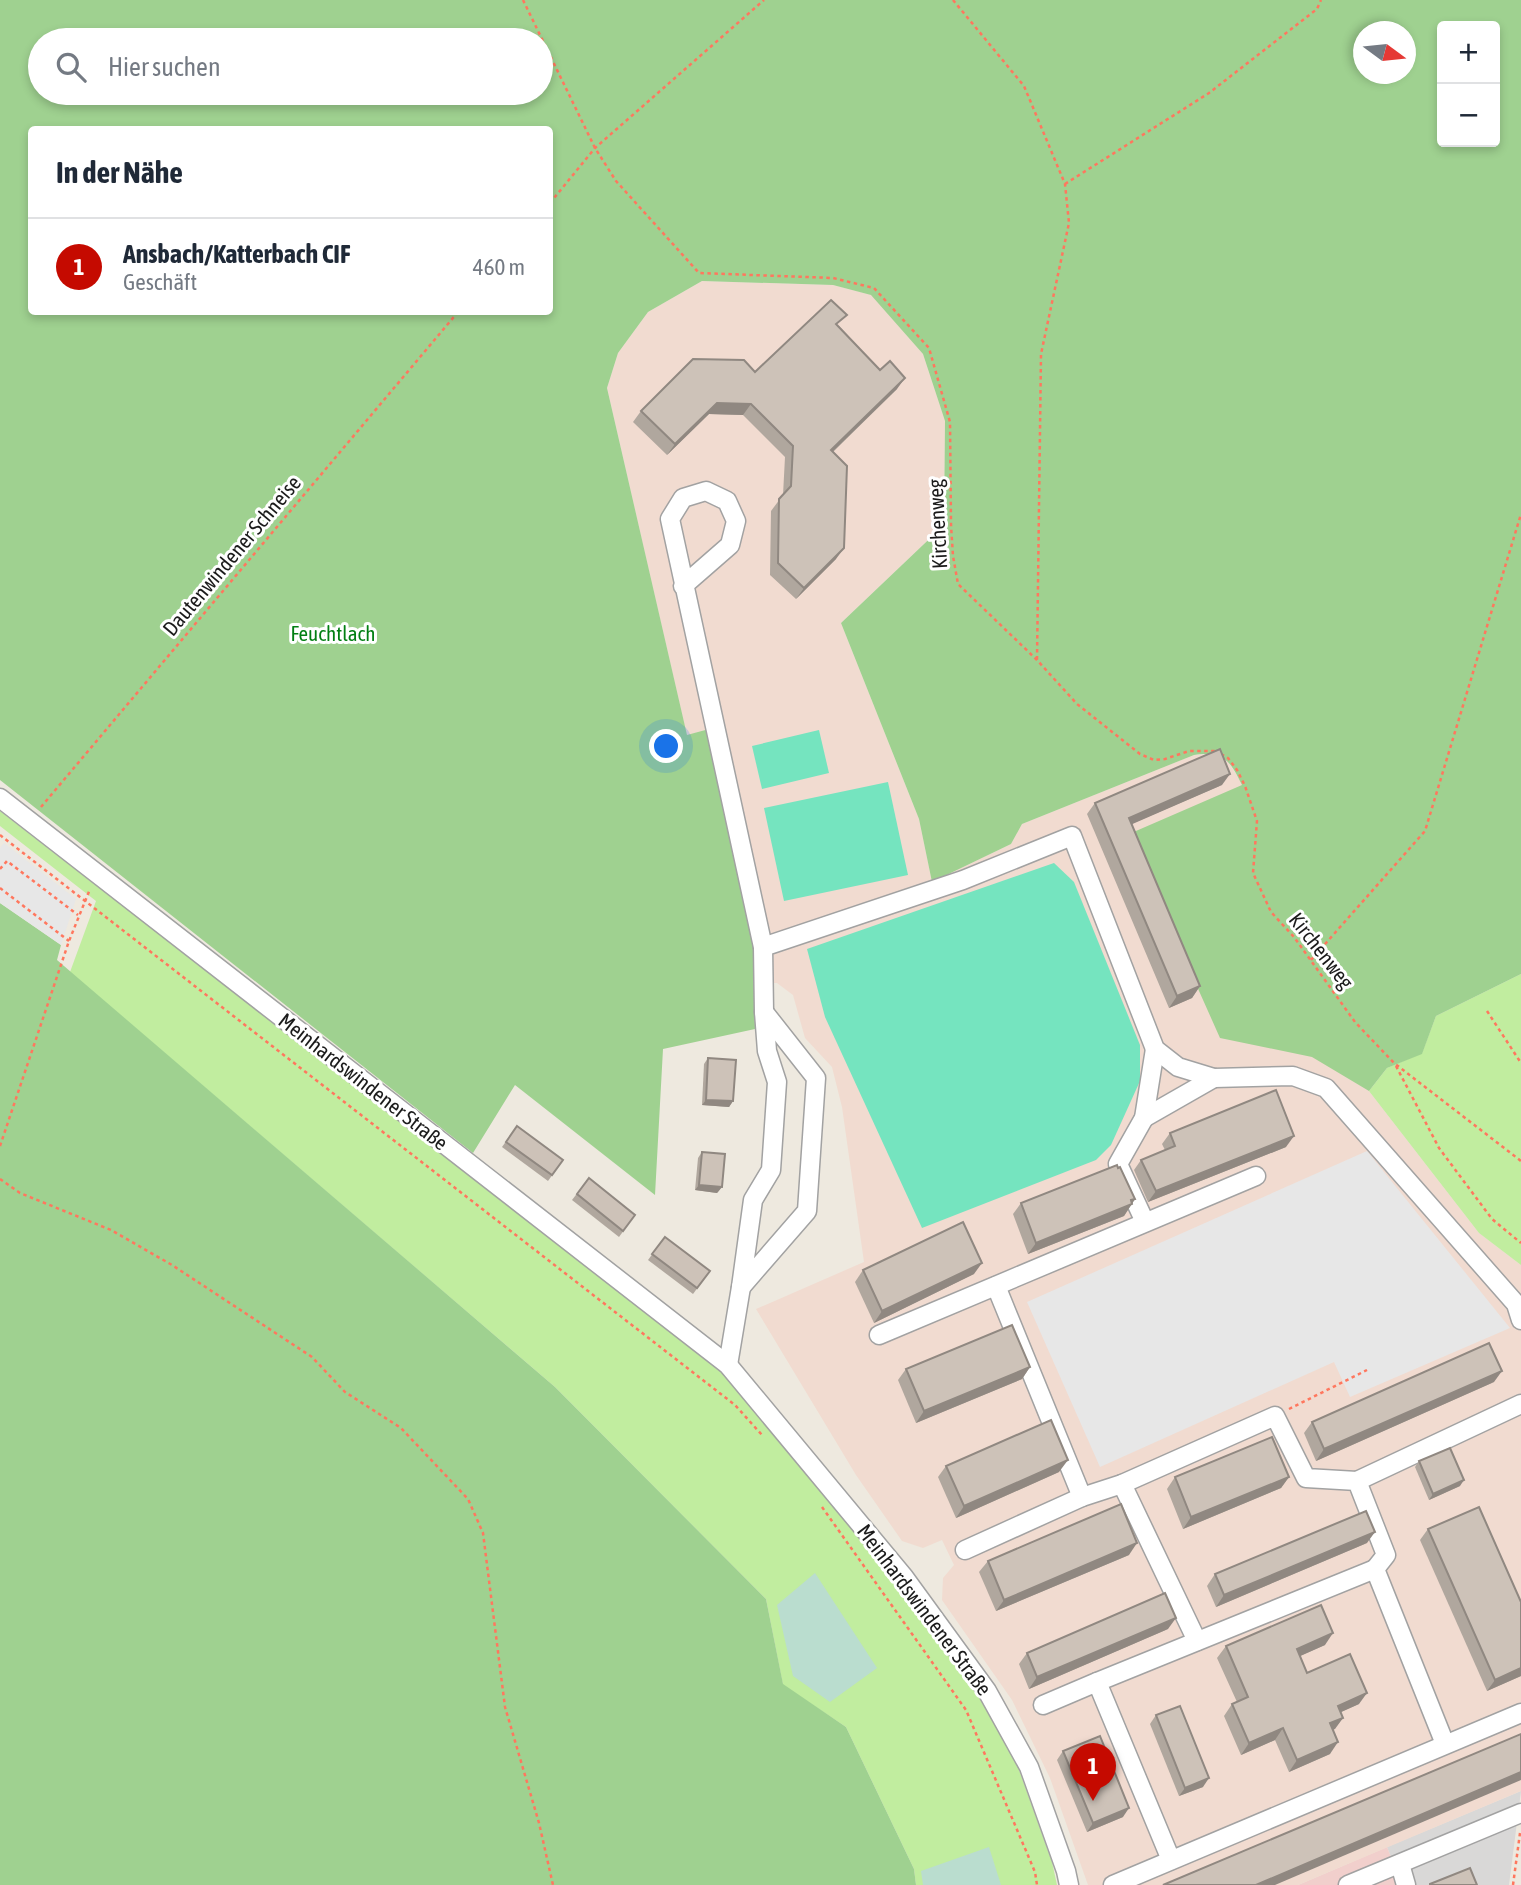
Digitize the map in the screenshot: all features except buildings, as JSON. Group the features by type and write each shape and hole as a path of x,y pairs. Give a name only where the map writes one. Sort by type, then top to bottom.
{"street":[{"path":"684,586 730,545 736,520 727,500 706,491 683,498 670,519 684,586 712,702 763,947 767,1051 777,1082 771,1170 753,1200 727,1365"},
{"name":"Meinhardswindener Straße","path":"0,798 727,1365 905,1577 987,1691 1029,1767 1069,1885"},
{"path":"763,947 963,880 1072,836 1155,1049 1178,1068 1214,1078 1293,1076 1326,1088 1516,1304 1521,1320"},
{"path":"741,1287 807,1211 816,1079 764,1012"},
{"path":"1145,1222 1118,1164 1144,1118 1155,1049"},
{"path":"1144,1118 1214,1078"},
{"path":"879,1335 1256,1177"},
{"path":"996,1286 1082,1497"},
{"path":"965,1550 1082,1497 1122,1484 1275,1416 1306,1478 1357,1481 1521,1404"},
{"path":"1043,1705 1376,1569 1386,1555 1357,1481"},
{"path":"1122,1484 1197,1642"},
{"path":"1376,1569 1445,1744"},
{"path":"1097,1682 1171,1860"},
{"path":"1113,1885 1521,1713"},
{"path":"1349,1885 1521,1813"},
{"path":"1400,1864 1406,1885"}],"path":[{"name":"Kirchenweg","path":"523,0 537,28"},
{"path":"553,199 596,148 764,0"},
{"path":"953,0 1024,86 1065,184 1069,223 1041,355 1037,660"},
{"path":"1065,184 1209,93 1317,9 1321,0"},
{"name":"Kirchenweg","path":"553,61 596,148 616,181 699,273 832,278 874,288 929,348 950,422 951,525 958,584 1037,660 1077,704 1140,754 1154,760 1200,750 1215,751 1228,758 1245,786 1257,821 1253,873 1271,912 1294,937 1355,1022 1394,1063"},
{"name":"Dautenwindener Schneise","path":"29,821 455,315"},
{"path":"1311,960 1425,831 1521,514"},
{"path":"0,835 735,1405 762,1435"},
{"path":"0,869 7,861 78,915"},
{"path":"0,1146 83,901 97,875"},
{"path":"0,888 69,941"},
{"path":"1487,1011 1521,1063"},
{"path":"1394,1063 1521,1161"},
{"path":"1394,1063 1439,1148 1492,1219 1521,1243"},
{"path":"0,1179 20,1193 121,1236 172,1265 312,1357 345,1392 401,1428 468,1500 483,1534 505,1707 539,1824 553,1885"},
{"path":"1275,1416 1367,1370"},
{"path":"822,1507 966,1710 1035,1872 1037,1885"},
{"path":"1513,1885 1521,1822"}],"shaded area":[{"path":"702,281 833,285 872,295 923,354 945,421 944,525 841,623 919,819 932,882 1011,844 1022,824 1194,755 1212,754 1226,759 1243,784 1301,950 1369,1091 1479,1233 1521,1265 1521,1791 1298,1885 1088,1885 1050,1778 1012,1700 942,1600 943,1578 954,1565 942,1540 923,1548 902,1541 856,1475 756,1309 864,1262 842,1107 832,1067 805,1038 793,995 777,983 755,983 708,729 687,736 607,388 618,353 648,312"},
{"path":"4,843 76,899 61,945 0,903 0,848"},
{"path":"1367,1151 1510,1328 1350,1397 1334,1362 1100,1467 1027,1302"},
{"path":"1521,1791 1509,1885 1402,1885 1387,1847"},
{"path":"1387,1847 1402,1885 1298,1885"}],"green space":[{"name":"Feuchtlach","path":"0,0 1521,0 1521,974 1436,1016 1422,1054 1387,1068 1369,1091 1312,1057 1220,1038 1129,834 1242,785 1229,763 1212,754 1194,755 1022,824 1011,844 932,882 919,819 841,623 944,525 945,421 923,354 871,295 833,285 702,281 648,312 618,353 607,388 687,735 709,729 753,939 755,1029 663,1049 655,1195 515,1085 473,1153 0,780"},
{"path":"819,730 829,773 762,789 752,746"},
{"path":"888,782 908,875 784,901 764,808"},
{"path":"0,811 726,1373 904,1582 982,1691 1018,1767 1052,1862 1057,1885 916,1885 914,1869 846,1727 783,1685 766,1599 555,1387 70,972 96,901 0,826"},
{"path":"1054,863 1074,882 1140,1045 1140,1081 1111,1145 1096,1160 922,1228 825,1017 807,949"},
{"path":"0,903 61,945 57,960 555,1387 766,1599 783,1684 846,1727 914,1869 916,1885 0,1885"},
{"path":"1521,974 1521,1265 1479,1233 1369,1091 1387,1068 1422,1053 1436,1016"},
{"path":"815,1573 877,1668 830,1702 793,1676 777,1605"},
{"path":"989,1847 1001,1885 923,1885 921,1871"}],"place":[{"name":"Ansbach/Katterbach CIF","path":"1093,1801"}]}
